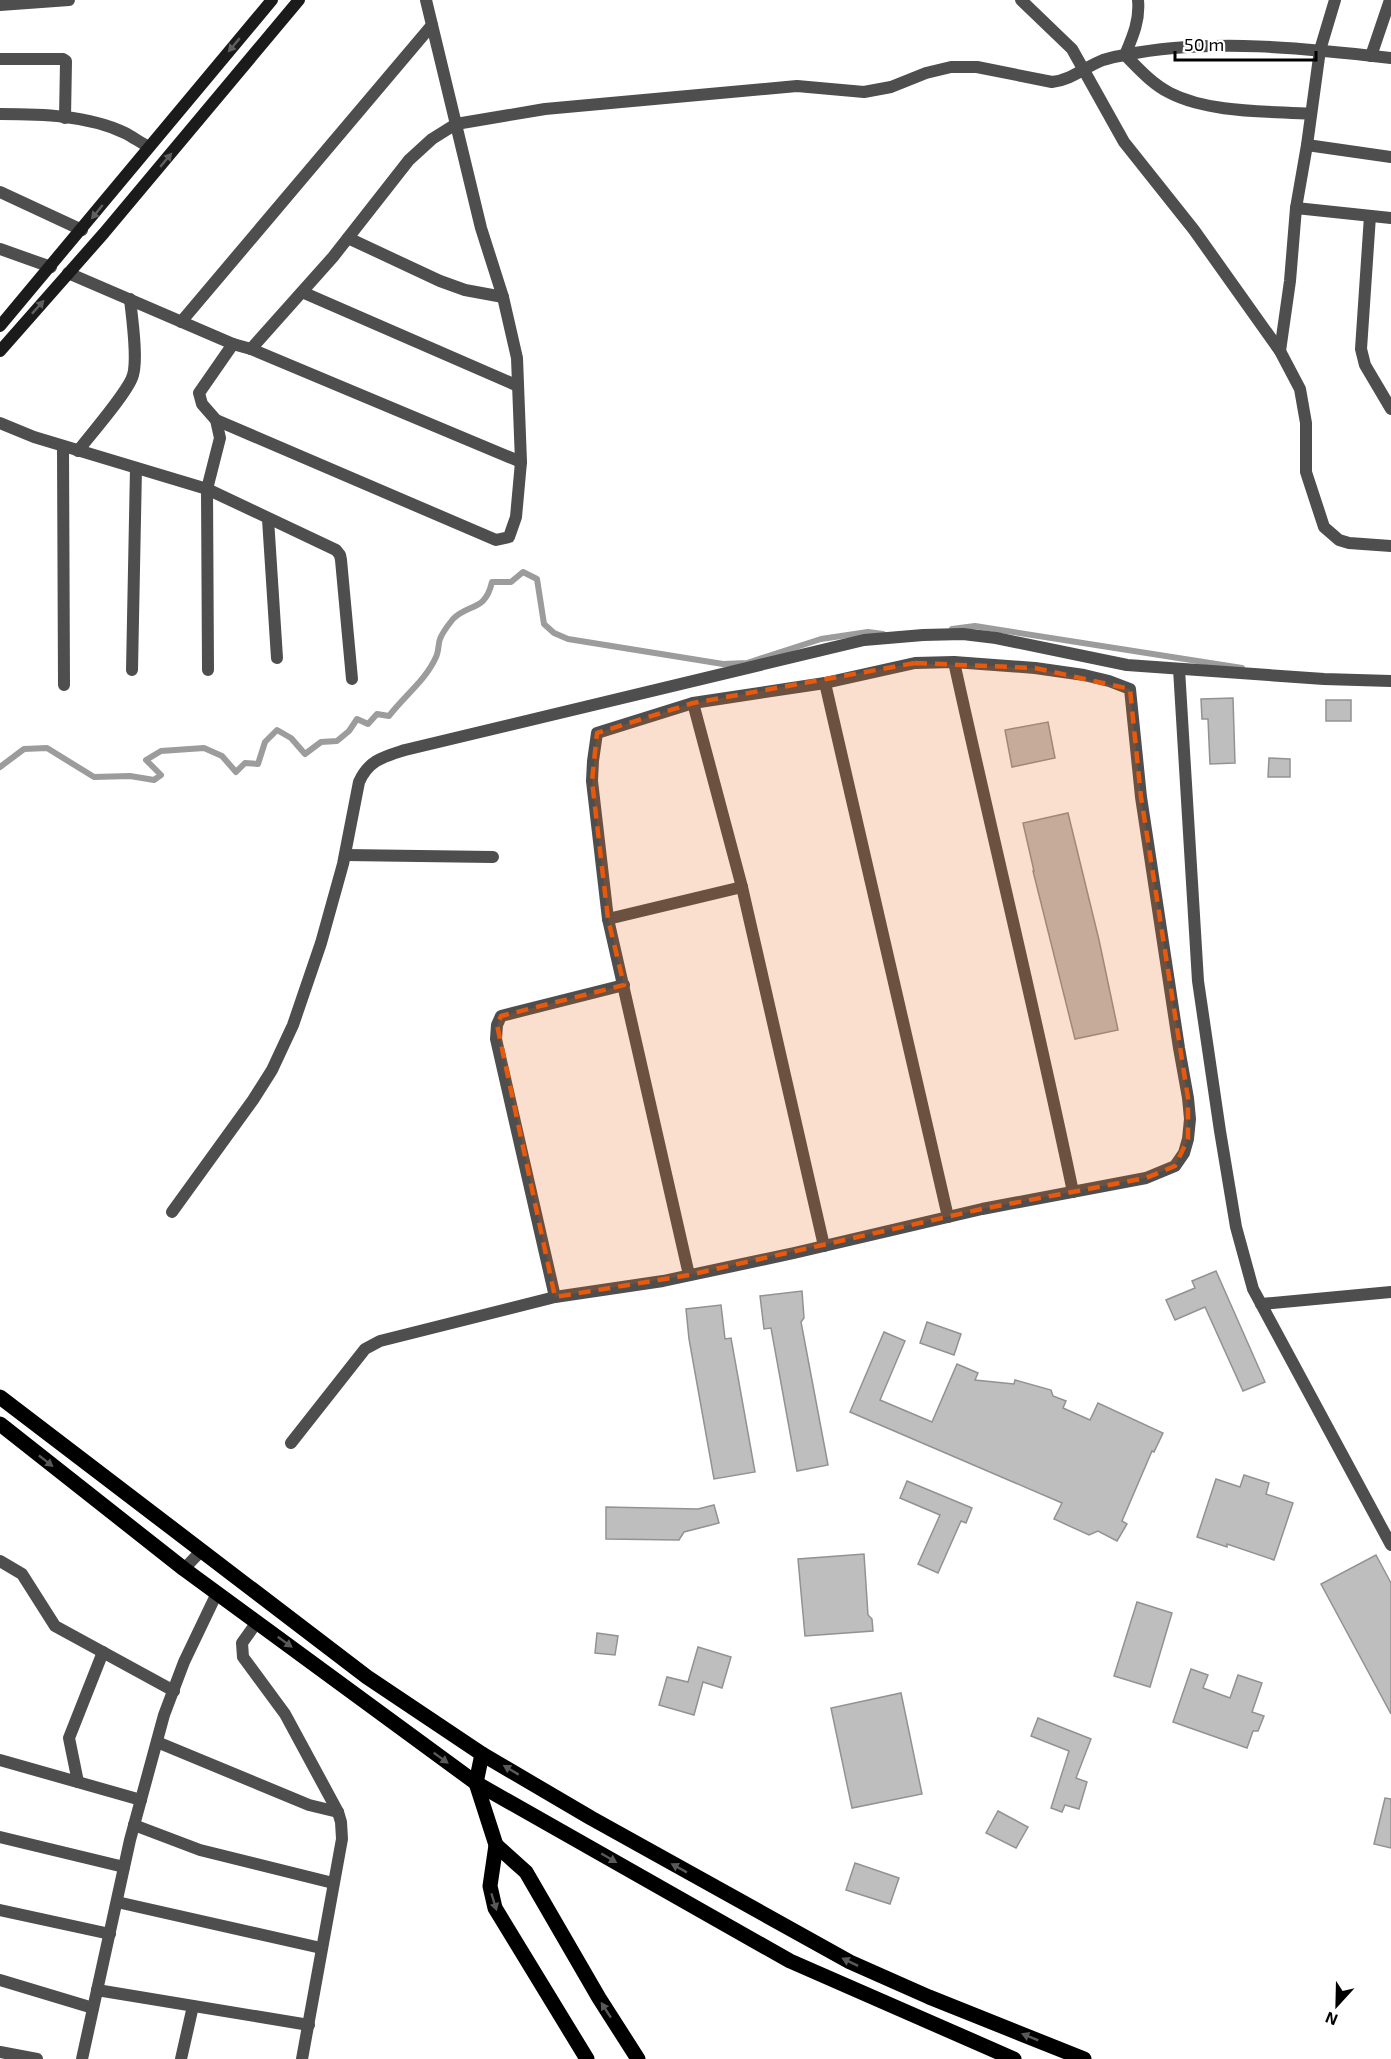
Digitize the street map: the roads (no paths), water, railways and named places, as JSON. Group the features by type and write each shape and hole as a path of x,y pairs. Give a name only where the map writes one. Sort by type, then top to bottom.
{"main road":[{"path":"0,326 272,0"},
{"path":"0,351 299,0"},
{"path":"0,1398 385,1689 482,1754 591,1818 850,1962 929,1997 1084,2059"},
{"path":"0,1425 184,1569 476,1783 790,1962 1014,2059"},
{"path":"482,1754 476,1783 496,1845 490,1886 495,1908 587,2059"},
{"path":"496,1845 526,1872 599,1998 638,2059"}],"street":[{"path":"0,4 69,0"},
{"path":"233,344 199,393 202,404 216,420 496,540 509,537 516,517 520,462 516,358 503,297 481,228 426,0"},
{"path":"1021,0 1072,49 1124,142 1194,230 1280,351 1300,389 1306,423 1306,472 1324,527 1339,540 1349,543 1391,546"},
{"path":"1125,55 1139,14 1138,0"},
{"path":"1280,351 1290,281 1296,208 1320,50 1335,0"},
{"path":"1371,56 1390,0"},
{"path":"181,322 432,25"},
{"path":"251,349 348,238 409,160 432,139 456,124 545,109 797,86 864,92 891,87 927,73 951,67 977,67 1052,82 1084,71 1102,60 1193,46 1320,50 1391,58"},
{"path":"1125,55 1156,84 1171,93 1201,105 1311,114"},
{"path":"0,60 66,61 66,118"},
{"path":"0,114 35,114 92,122 123,132 149,147"},
{"path":"1307,145 1391,157"},
{"path":"0,192 82,230"},
{"path":"1296,208 1391,218"},
{"path":"1370,216 1361,349 1365,365 1391,409"},
{"path":"348,238 440,281 465,290 503,297"},
{"path":"0,249 51,267"},
{"path":"68,273 233,344 251,349 520,462"},
{"path":"302,292 518,386"},
{"path":"78,451 124,391 133,375 135,350 130,299"},
{"path":"208,670 207,489 220,438 216,420"},
{"path":"0,423 34,438 207,489 336,550 340,555 352,679"},
{"path":"63,447 64,685"},
{"path":"132,670 136,468"},
{"path":"268,519 277,658"},
{"path":"172,1212 253,1101 272,1070 292,1025 321,943 345,855 359,783 364,772 377,759 405,750 864,640 963,634 996,638 1127,665 1324,679 1391,681"},
{"path":"954,662 998,865 1038,1024 1073,1192"},
{"path":"291,1443 365,1350 380,1341 555,1297 689,1275 948,1217 1146,1178 1175,1166 1184,1153 1190,1119 1140,797 1130,689 1084,675 1035,668 954,662 915,663 825,683 693,703 597,733 592,781 608,919 689,1275"},
{"path":"1179,669 1198,981 1236,1227 1253,1289 1391,1545"},
{"path":"825,683 948,1217"},
{"path":"693,703 742,888 824,1246"},
{"path":"345,855 493,858"},
{"path":"608,919 742,888"},
{"path":"555,1297 496,1039 496,1025 501,1016 624,985"},
{"path":"1261,1304 1391,1292"},
{"path":"184,1569 201,1551"},
{"path":"0,1561 22,1574 55,1626 174,1691"},
{"path":"82,2059 134,1825 164,1715 184,1662 217,1593"},
{"path":"257,1622 242,1643 243,1657 285,1714 338,1812 341,1822 342,1839 302,2059"},
{"path":"78,1782 69,1738 103,1652"},
{"path":"157,1742 309,1805 338,1812"},
{"path":"0,1760 141,1800"},
{"path":"134,1825 200,1850 333,1883"},
{"path":"0,1837 124,1867"},
{"path":"117,1902 321,1948"},
{"path":"0,1910 110,1934"},
{"path":"0,1980 93,2008"},
{"path":"97,1990 309,2025"},
{"path":"181,2059 193,2006"},
{"path":"0,2052 37,2059"}],"waterway":[{"path":"0,767 24,749 47,748 94,777 130,776 154,780 161,775 146,760 161,751 204,748 222,756 236,772 245,763 258,764 265,742 277,730 291,738 305,754 321,742 337,741 349,731 357,719 368,724 377,714 389,716 421,681 432,665 437,655 439,641 453,619 481,603 489,592 492,582 511,582 523,572 537,579 544,624 554,633 568,639 723,664 747,663 821,639 868,632 883,634"},
{"path":"952,629 975,626 1242,668"}]}
